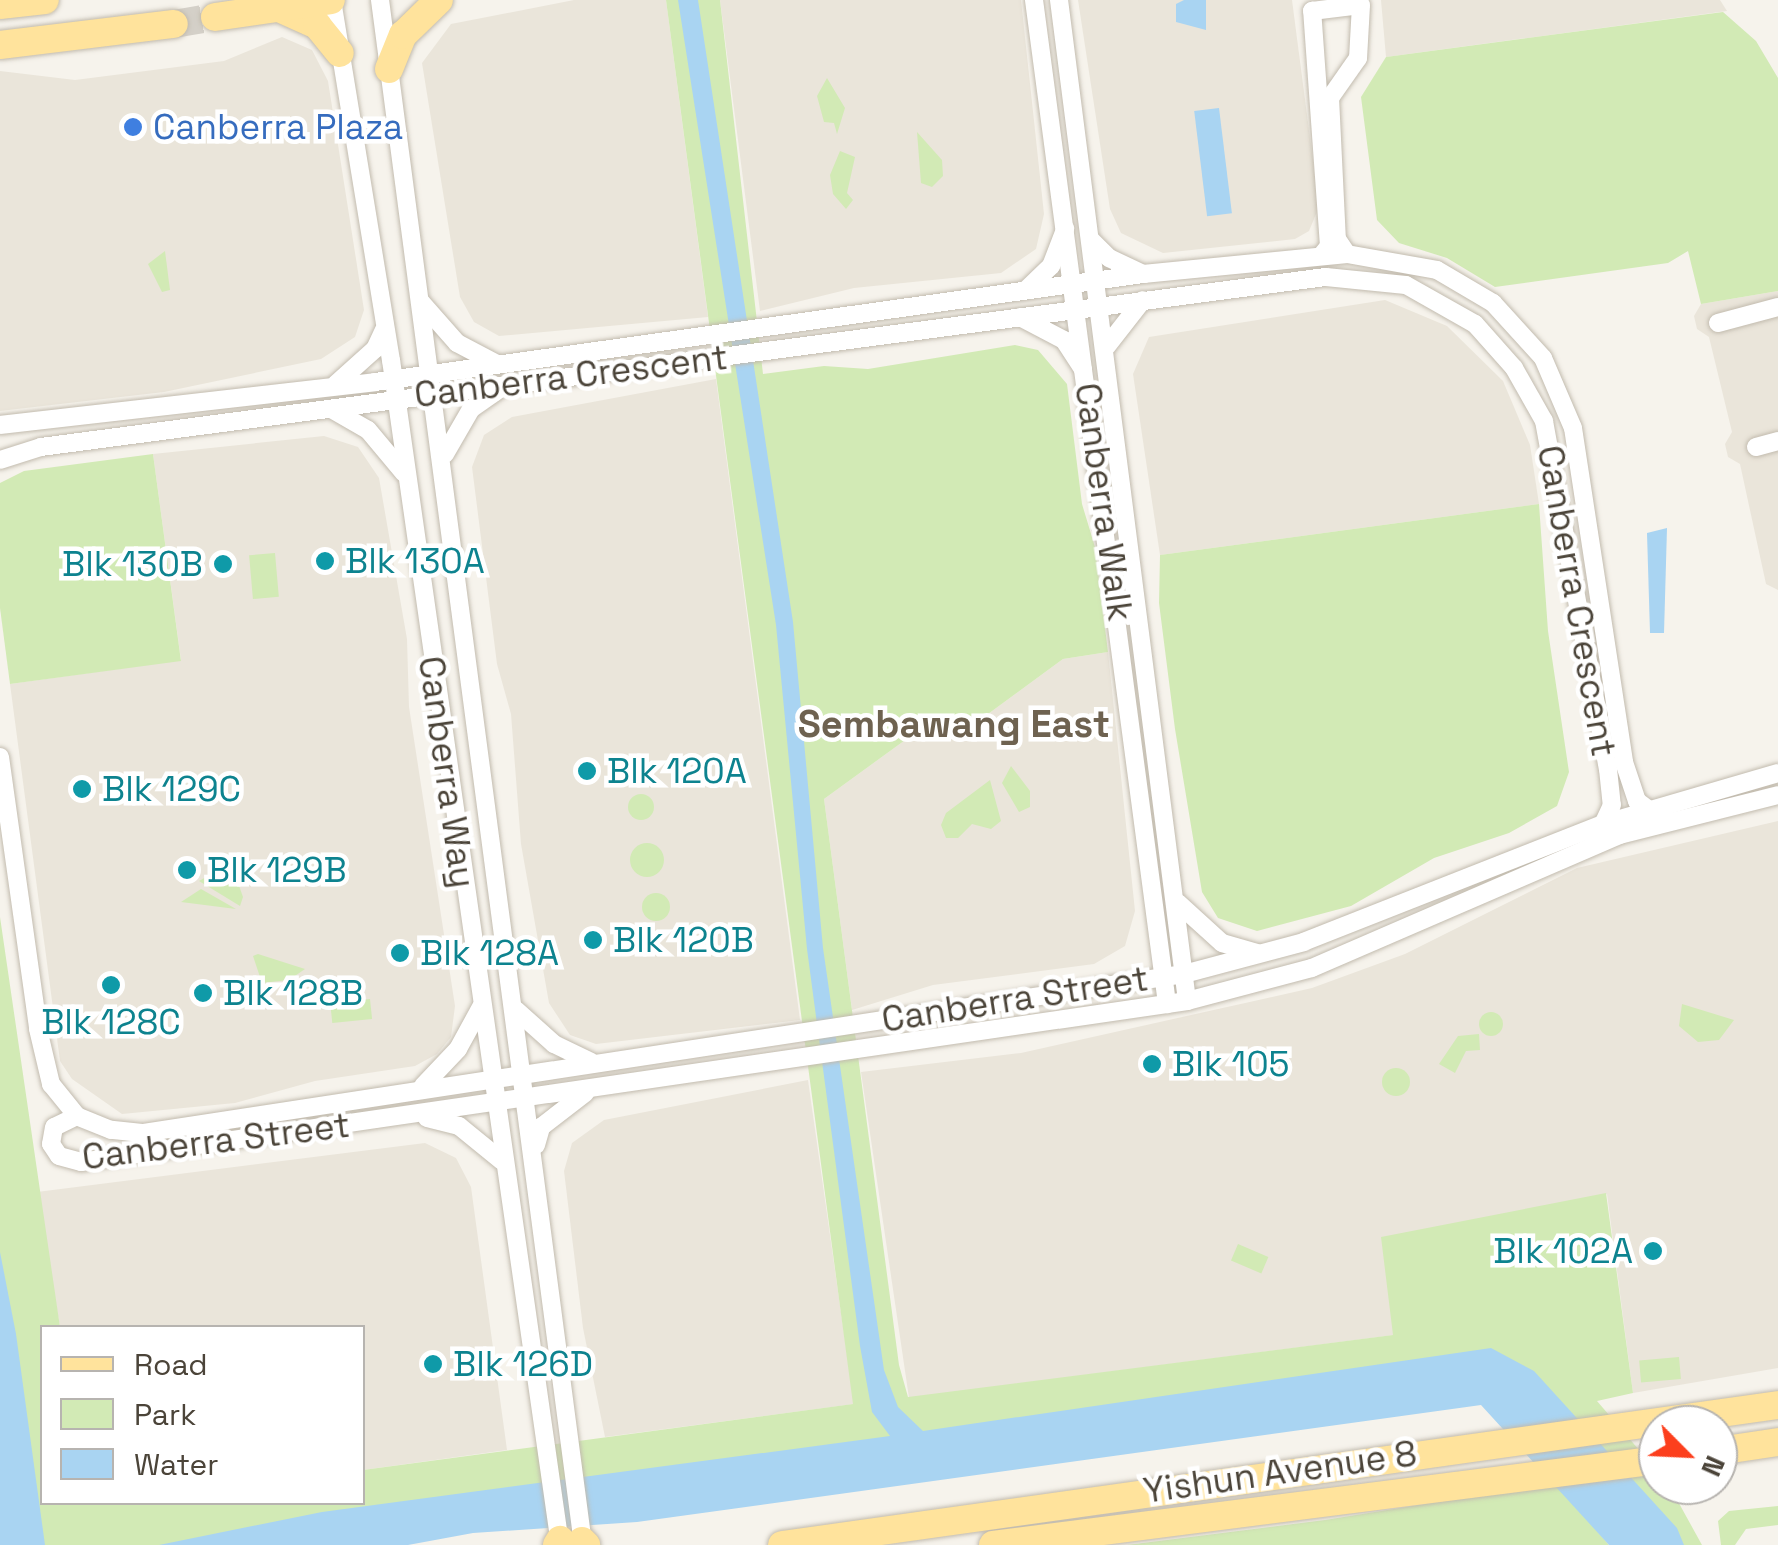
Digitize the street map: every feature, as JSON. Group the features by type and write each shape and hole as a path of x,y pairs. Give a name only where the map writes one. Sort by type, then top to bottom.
{"main road":[{"path":"0,5 45,0"},
{"path":"214,17 332,0"},
{"path":"389,69 403,36 440,0"},
{"path":"279,8 317,25 340,53"},
{"path":"0,45 174,24"},
{"name":"Yishun Avenue 8","path":"782,1545 1472,1443 1772,1406"},
{"path":"1738,1448 1778,1442"},
{"name":"Yishun Avenue 8","path":"993,1545 1638,1463"}],"street":[{"name":"Canberra Way","path":"332,0 396,399 549,1471 571,1542"},
{"name":"Canberra Way","path":"380,0 535,1154 573,1468 571,1542"},
{"name":"Canberra Walk","path":"1034,0 1079,311 1167,1004"},
{"name":"Canberra Walk","path":"1059,0 1107,346 1178,903 1187,1002"},
{"path":"1321,256 1329,246 1312,11 1361,5 1358,58 1330,98 1336,239 1346,254"},
{"path":"1021,292 1050,266 1066,223"},
{"path":"1091,240 1109,258 1144,274"},
{"name":"Canberra Crescent","path":"0,424 393,379 1144,274 1346,254 1438,270 1493,304 1543,358 1573,428 1629,785 1649,810"},
{"name":"Canberra Crescent","path":"0,460 42,447 1326,277 1369,278 1406,286 1475,324 1514,368 1544,421 1556,467 1608,769 1612,826"},
{"path":"419,299 457,343 496,363"},
{"path":"1107,346 1143,300"},
{"path":"1718,324 1778,307"},
{"path":"1020,317 1064,340 1088,383"},
{"path":"331,387 375,349 384,328"},
{"path":"443,460 471,409 506,385"},
{"path":"157,409 170,431"},
{"path":"333,410 368,430 404,473"},
{"path":"1756,447 1778,441"},
{"path":"0,757 38,1029 51,1084 77,1116"},
{"name":"Canberra Street","path":"1778,774 1649,810 1612,826 1312,968 1187,1002 80,1162 59,1156 51,1144 54,1128 77,1116 111,1130 142,1133 524,1071 1184,974 1263,954 1612,826 1778,795"},
{"path":"1178,903 1222,943 1263,954"},
{"path":"421,1087 458,1049 482,1007"},
{"path":"516,1009 546,1038 591,1062"},
{"path":"535,1154 541,1127 590,1090"},
{"path":"418,1116 459,1126 502,1161"}],"shaded area":[{"path":"574,0 666,0 708,317 499,336 474,322 460,297 422,63 451,24"},
{"path":"720,0 1021,0 1044,214 1036,249 1001,273 854,288 760,311"},
{"path":"1078,0 1292,0 1319,207 1309,231 1295,239 1163,253 1121,233 1110,209"},
{"path":"1381,0 1720,0 1727,11 1386,57"},
{"path":"282,37 312,50 328,81 364,310 355,337 321,359 164,392 0,411 0,71 75,80 224,61"},
{"path":"1778,291 1778,590 1766,584 1740,464 1728,457 1725,444 1732,432 1709,337 1697,329 1694,316 1701,304"},
{"path":"1385,300 1447,326 1503,381 1530,445 1539,504 1160,555 1133,374 1149,337"},
{"path":"716,379 800,1020 596,1044 570,1035 549,1003 521,844 511,714 497,664 472,467 484,435 512,417"},
{"path":"324,436 358,447 379,478 407,639 409,707 455,1006 451,1037 437,1054 415,1066 315,1081 235,1103 122,1114 72,1079 60,1061 10,684 181,660 153,454"},
{"path":"1108,652 1135,911 1125,946 1094,964 933,985 852,1010 824,799 930,722 988,714 1063,659"},
{"path":"1778,821 1778,1368 1633,1393 1607,1194 1394,1335 909,1398 861,1072 1021,1053 1312,988 1405,954 1577,868"},
{"path":"808,1080 854,1404 605,1437 583,1328 564,1171 572,1143 604,1120"},
{"path":"425,1143 456,1158 471,1187 507,1450 365,1470 365,1325 60,1325 37,1192"}],"green space":[{"path":"666,0 720,0 763,374 824,366 868,369 1015,345 1038,350 1067,384 1082,504 1095,547 1108,652 1063,659 988,714 930,722 824,799 899,1365 908,1397 1393,1335 1381,1237 1606,1193 1633,1393 1597,1401 1638,1449 1638,1505 1680,1505 1702,1545 1662,1545 1462,1377 375,1545 21,1545 0,1384 0,917 60,1325 40,1325 40,1505 365,1505 365,1470 853,1404"},
{"path":"1723,12 1756,41 1778,78 1778,291 1701,304 1688,251 1668,263 1495,287 1447,258 1399,243 1377,220 1361,97 1386,57"},
{"path":"827,78 845,108 837,134 834,123 824,122 817,96"},
{"path":"917,132 942,160 943,176 932,187 921,183"},
{"path":"840,151 855,157 847,193 853,200 846,209 833,194 830,175"},
{"path":"165,251 170,290 162,292 148,264"},
{"path":"153,454 181,661 10,684 0,608 0,483 24,471"},
{"path":"1539,504 1548,631 1569,772 1557,806 1509,833 1434,858 1351,906 1257,931 1218,918 1202,892 1175,729 1159,603 1160,555"},
{"path":"275,553 279,597 253,599 249,555"},
{"path":"1011,766 1030,791 1030,807 1019,812 1002,783"},
{"path":"990,780 1001,821 991,829 972,824 958,838 946,838 941,825 946,813"},
{"path":"641,794 650,798 654,807 650,816 641,820 632,816 628,807 632,798"},
{"path":"647,843 659,848 664,860 659,872 647,877 635,872 630,860 635,848"},
{"path":"231,863 243,897 240,906 199,881"},
{"path":"201,889 236,909 181,902"},
{"path":"656,893 666,897 670,907 666,917 656,921 646,917 642,907 646,897"},
{"path":"258,954 305,969 289,980 262,983 253,956"},
{"path":"370,999 372,1019 332,1023 330,1003"},
{"path":"1682,1004 1734,1020 1719,1040 1698,1042 1679,1026"},
{"path":"1491,1012 1503,1024 1491,1036 1479,1024"},
{"path":"1479,1034 1480,1050 1466,1051 1455,1073 1439,1064 1458,1036"},
{"path":"1396,1068 1406,1072 1410,1082 1406,1092 1396,1096 1386,1092 1382,1082 1386,1072"},
{"path":"1238,1244 1268,1257 1261,1273 1231,1261"},
{"path":"1679,1357 1681,1379 1641,1382 1639,1360"},
{"path":"1556,1483 1609,1545 1127,1545 1325,1520"},
{"path":"1778,1506 1778,1525 1746,1529 1735,1545 1721,1545 1718,1521 1729,1511"}],"water":[{"path":"678,0 698,0 793,622 823,948 884,1370 898,1407 923,1431 1491,1348 1534,1371 1638,1485 1638,1505 1656,1505 1677,1528 1684,1545 1609,1545 1481,1405 637,1522 473,1533 408,1545 159,1545 322,1512 890,1436 872,1412 860,1346 807,949 776,625"},
{"path":"1206,0 1206,30 1176,22 1176,4"},
{"path":"1219,108 1232,213 1207,216 1194,111"},
{"path":"1667,528 1664,633 1650,633 1647,533"},
{"path":"0,1252 16,1334 45,1545 0,1545"}],"tunnel":[{"path":"174,24 215,17"}],"place":[{"name":"Canberra Plaza","path":"133,127"},
{"name":"Blk 130A","path":"325,561"},
{"name":"Blk 130B","path":"223,564"},
{"name":"Blk 120A","path":"587,771"},
{"name":"Blk 129C","path":"82,789"},
{"name":"Blk 129B","path":"187,870"},
{"name":"Blk 120B","path":"593,940"},
{"name":"Blk 128A","path":"400,953"},
{"name":"Blk 128C","path":"111,985"},
{"name":"Blk 128B","path":"203,993"},
{"name":"Blk 105","path":"1152,1064"},
{"name":"Blk 102A","path":"1653,1251"},
{"name":"Blk 126D","path":"433,1364"}],"district":[{"name":"Sembawang East","path":"954,725"}]}
